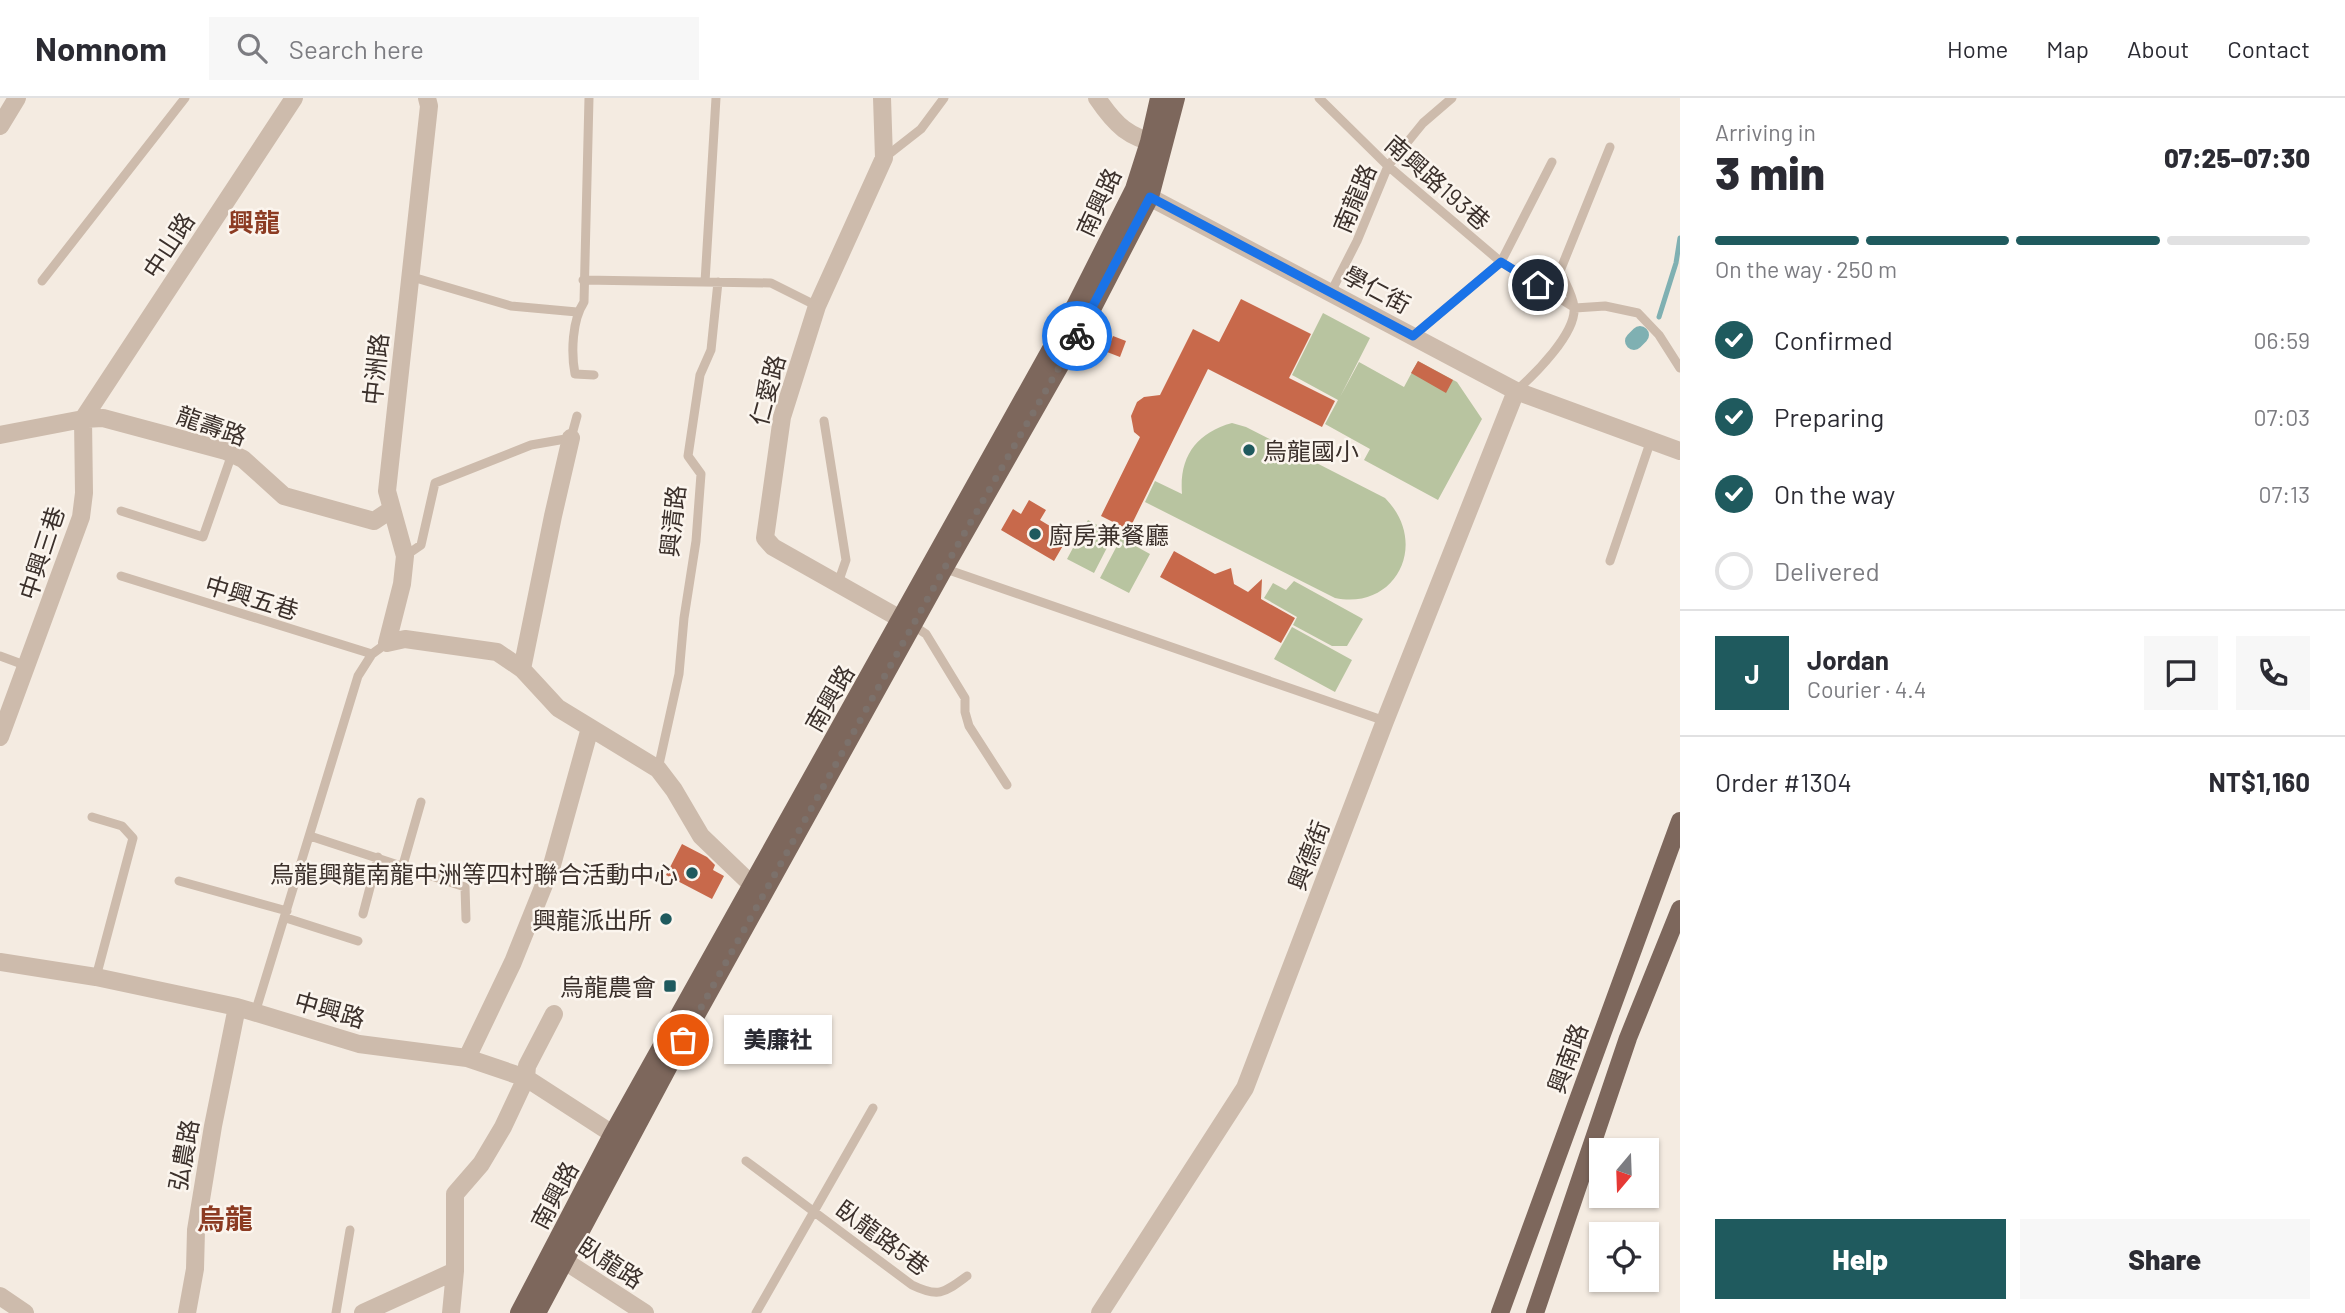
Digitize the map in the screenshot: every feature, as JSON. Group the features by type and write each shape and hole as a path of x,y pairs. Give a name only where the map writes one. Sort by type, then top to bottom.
{"main road":[{"name":"南興路","path":"1157,144 1159,98"},
{"name":"南興路","path":"519,1313 557,1256 907,623 1075,306 1142,193 1157,144 1176,98"},
{"name":"興南路","path":"1500,1313 1680,821"},
{"name":"興南路","path":"1535,1313 1628,1038 1680,909"},
{"name":"南興路","path":"537,1313 557,1256"}],"street":[{"path":"0,126 17,98"},
{"name":"中山路","path":"83,419 294,98"},
{"name":"中洲路","path":"387,643 402,584 405,556 387,491 429,106 427,98"},
{"name":"仁愛路","path":"883,98 884,158 817,306 782,417 765,538 774,547 907,623"},
{"path":"1097,98 1111,119 1135,138 1157,144"},
{"name":"學仁街","path":"1142,193 1516,391 1680,451"},
{"name":"興德街","path":"1100,1313 1245,1088 1385,721 1516,391"},
{"name":"龍壽路","path":"0,435 83,419 103,418 232,454 243,459 284,496 374,521 392,509"},
{"name":"中興三巷","path":"0,737 82,517 83,419"},
{"path":"522,669 552,516 571,438"},
{"path":"387,643 405,639 497,652 522,669 558,708 658,769 674,790 701,836 759,888"},
{"path":"467,1058 513,962 552,865 590,728"},
{"name":"中興路","path":"0,962 96,977 237,1007 359,1044 467,1058 526,1078 620,1139"},
{"name":"弘農路","path":"187,1313 195,1269 195,1230 237,1007"},
{"path":"451,1313 455,1271 455,1194 481,1164 503,1127 526,1078 527,1066 554,1014"},
{"name":"臥龍路","path":"557,1256 645,1313"},
{"path":"363,1313 455,1271"},
{"path":"0,1296 25,1313"}],"lane":[{"path":"42,281 185,98"},
{"path":"589,98 584,302 577,312 573,365 575,374 594,375"},
{"path":"705,282 716,98"},
{"path":"884,158 921,129 944,98"},
{"name":"南興路193巷","path":"1320,98 1388,166 1501,262 1575,308"},
{"name":"南龍路","path":"1331,292 1357,241 1388,166 1423,123 1452,98"},
{"path":"1516,391 1542,367 1567,333 1575,308 1560,271 1610,147"},
{"path":"1413,336 1501,262 1552,162"},
{"path":"409,276 511,306 577,312"},
{"path":"583,280 771,284 817,306"},
{"name":"興清路","path":"658,769 679,674 684,618 696,541 701,474 688,456 700,375 711,350 718,282"},
{"path":"1575,308 1605,306 1638,313 1658,335 1680,368"},
{"path":"405,556 421,545 435,483 531,445 571,438 577,416"},
{"path":"824,421 846,560 838,583"},
{"path":"1610,561 1651,440"},
{"path":"121,511 203,537 232,454"},
{"path":"938,566 1385,721"},
{"name":"中興五巷","path":"121,576 372,654"},
{"path":"907,623 926,634 965,698 969,726 1007,785"},
{"path":"255,1013 358,676 372,654 387,643"},
{"path":"0,656 27,666"},
{"path":"402,865 421,802"},
{"path":"92,817 122,826 133,838 96,977"},
{"path":"310,836 465,887 466,919"},
{"path":"363,915 378,857"},
{"path":"179,881 286,914 358,941"},
{"name":"臥龍路5巷","path":"756,1313 873,1108"},
{"name":"臥龍路5巷","path":"746,1161 912,1285 929,1294 947,1291 967,1276"},
{"path":"336,1313 350,1230"}],"green space":[{"path":"1323,313 1370,338 1340,397 1359,362 1404,387 1418,361 1457,382 1482,419 1438,500 1364,460 1370,449 1325,424 1338,400 1292,375"},
{"path":"1232,423 1246,427 1385,498 1398,516 1405,534 1405,553 1400,570 1389,584 1375,594 1357,599 1335,598 1145,502 1155,481 1182,494 1183,469 1192,448 1209,433"},
{"path":"1088,520 1114,534 1094,573 1067,559"},
{"path":"1121,538 1150,554 1129,593 1100,578"},
{"path":"1294,581 1363,619 1347,646 1332,646 1293,625 1297,617 1264,598 1273,583 1286,590"},
{"path":"1292,627 1352,660 1335,692 1274,659"}],"building":[{"path":"1241,299 1311,334 1289,378 1335,401 1322,427 1208,369 1129,530 1101,516 1140,437 1134,432 1131,416 1137,402 1144,397 1160,395 1193,329 1219,342"},
{"path":"1113,336 1126,341 1120,357 1107,352"},
{"path":"1418,361 1453,380 1446,393 1411,373"},
{"name":"廚房兼餐廳","path":"1029,500 1046,510 1040,520 1068,537 1054,561 1001,530 1013,509 1021,514"},
{"path":"1174,551 1215,574 1231,568 1234,584 1248,592 1262,579 1261,599 1295,618 1281,643 1160,577"},
{"name":"烏龍興龍南龍中洲等四村聯合活動中心","path":"682,844 707,857 715,865 713,870 724,876 712,899 666,875"}],"waterway":[{"path":"1659,317 1676,263 1680,238"},
{"path":"1634,341 1640,335"}],"way so far":[{"path":"683,1040 944,569 1077,336"}],"place":[{"name":"烏龍國小","path":"1249,450"},
{"name":"廚房兼餐廳","path":"1035,534"},
{"name":"烏龍興龍南龍中洲等四村聯合活動中心","path":"692,873"},
{"name":"興龍派出所","path":"666,919"},
{"name":"烏龍農會","path":"670,986"},
{"name":"美廉社","path":"683,1040"}],"district":[{"name":"興龍","path":"254,221"},
{"name":"烏龍","path":"225,1218"}],"route":[{"path":"1077,336 1150,197 1413,336 1501,262 1538,285"}]}
